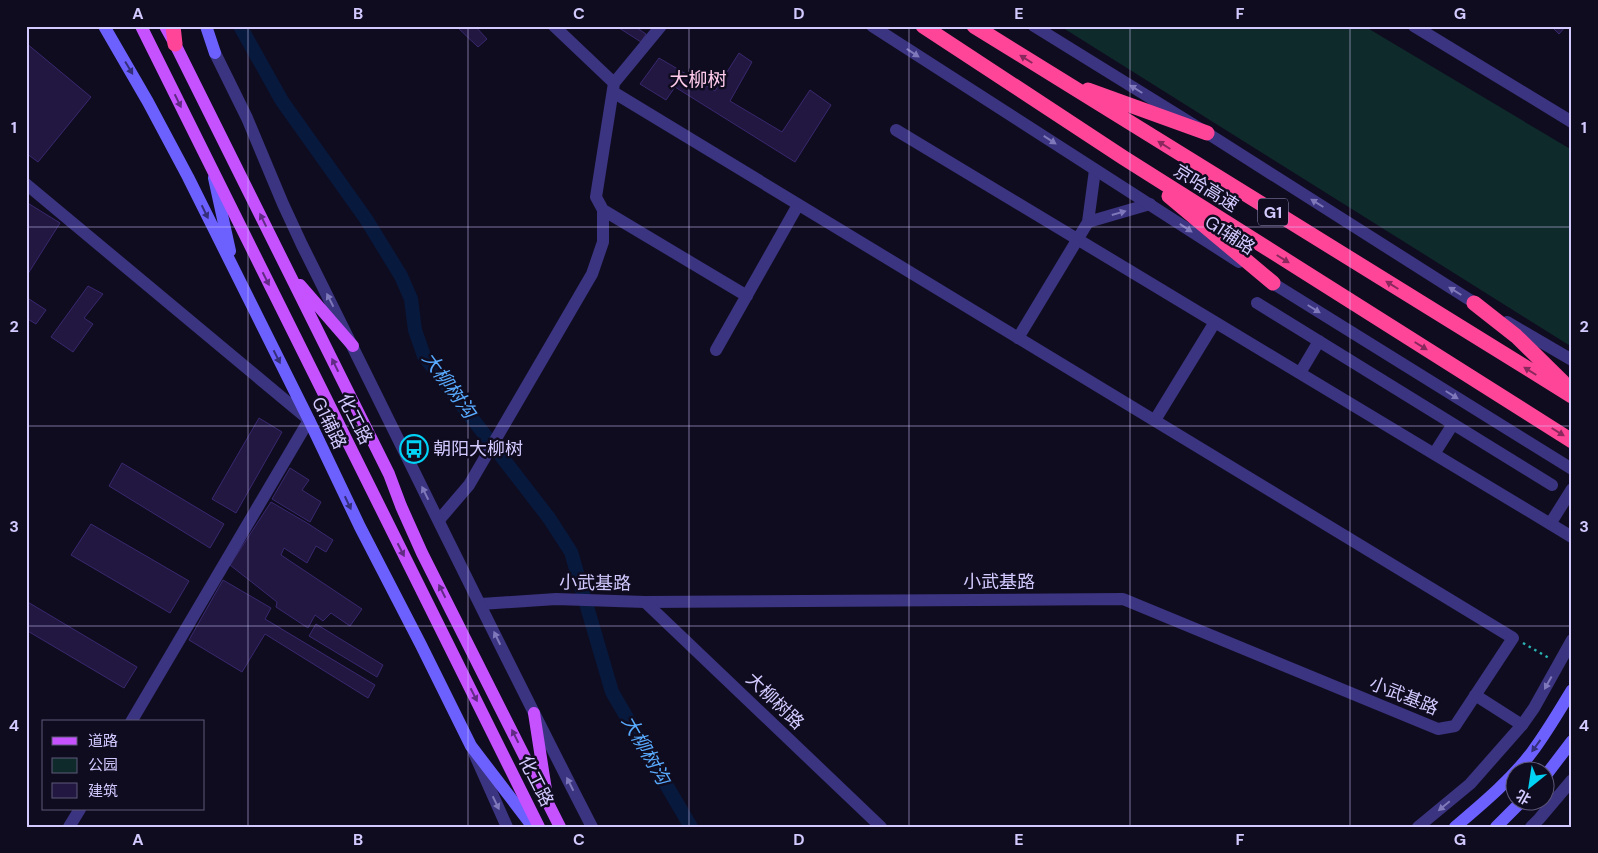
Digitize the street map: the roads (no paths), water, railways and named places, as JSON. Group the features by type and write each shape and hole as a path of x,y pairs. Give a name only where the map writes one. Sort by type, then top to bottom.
{"highway":[{"path":"173,26 176,44"},
{"name":"京哈高速","path":"923,26 1124,158 1572,441"},
{"name":"京哈高速","path":"974,26 1572,396"},
{"path":"1060,80 1206,133"},
{"path":"1124,158 1273,284"},
{"path":"1474,303 1516,336 1555,376 1572,389"}],"main road":[{"name":"G1辅路","path":"104,26 148,102 471,746 533,827"},
{"name":"化工路","path":"140,26 540,827"},
{"name":"化工路","path":"164,26 176,44 389,474 422,553 560,827"},
{"path":"206,26 215,53"},
{"path":"213,173 233,270"},
{"path":"289,272 353,346"},
{"path":"1455,827 1477,808 1531,753 1550,727 1572,690"},
{"path":"534,713 548,802"},
{"path":"1556,762 1572,741"},
{"path":"1496,827 1513,810"}],"street":[{"path":"554,26 613,88 798,204 1155,420 1215,322"},
{"path":"439,520 478,472 592,274 603,242 603,210 596,197 613,88 661,26"},
{"name":"G1辅路","path":"872,26 1273,284 1572,469"},
{"path":"1034,26 1474,303 1572,360"},
{"path":"1414,26 1572,122"},
{"path":"215,53 247,118 298,237 592,827"},
{"path":"896,130 1572,538"},
{"path":"1018,338 1088,222 1096,170"},
{"path":"26,184 309,420 132,720"},
{"path":"716,350 798,204"},
{"path":"1088,222 1150,204"},
{"path":"603,210 747,296"},
{"path":"1258,302 1552,485"},
{"path":"1300,373 1319,341"},
{"name":"小武基路","path":"481,604 556,599 645,602 1123,599 1438,729 1455,726 1513,638 1155,420"},
{"path":"1434,454 1453,424"},
{"path":"1550,524 1572,488"},
{"name":"大柳树路","path":"645,602 881,827"},
{"path":"1418,827 1470,784 1522,725 1534,708 1572,640"},
{"path":"1475,695 1522,725"},
{"path":"471,746 507,827"},
{"path":"1531,827 1540,819 1572,780"},
{"path":"70,827 79,810"}],"waterway":[{"name":"大柳树沟","path":"240,26 282,101 366,219 401,276 411,299 415,330 424,356 549,518 571,552 612,692 691,827"}],"place":[{"name":"朝阳大柳树","path":"414,449"}],"district":[{"name":"大柳树","path":"698,79"}]}
